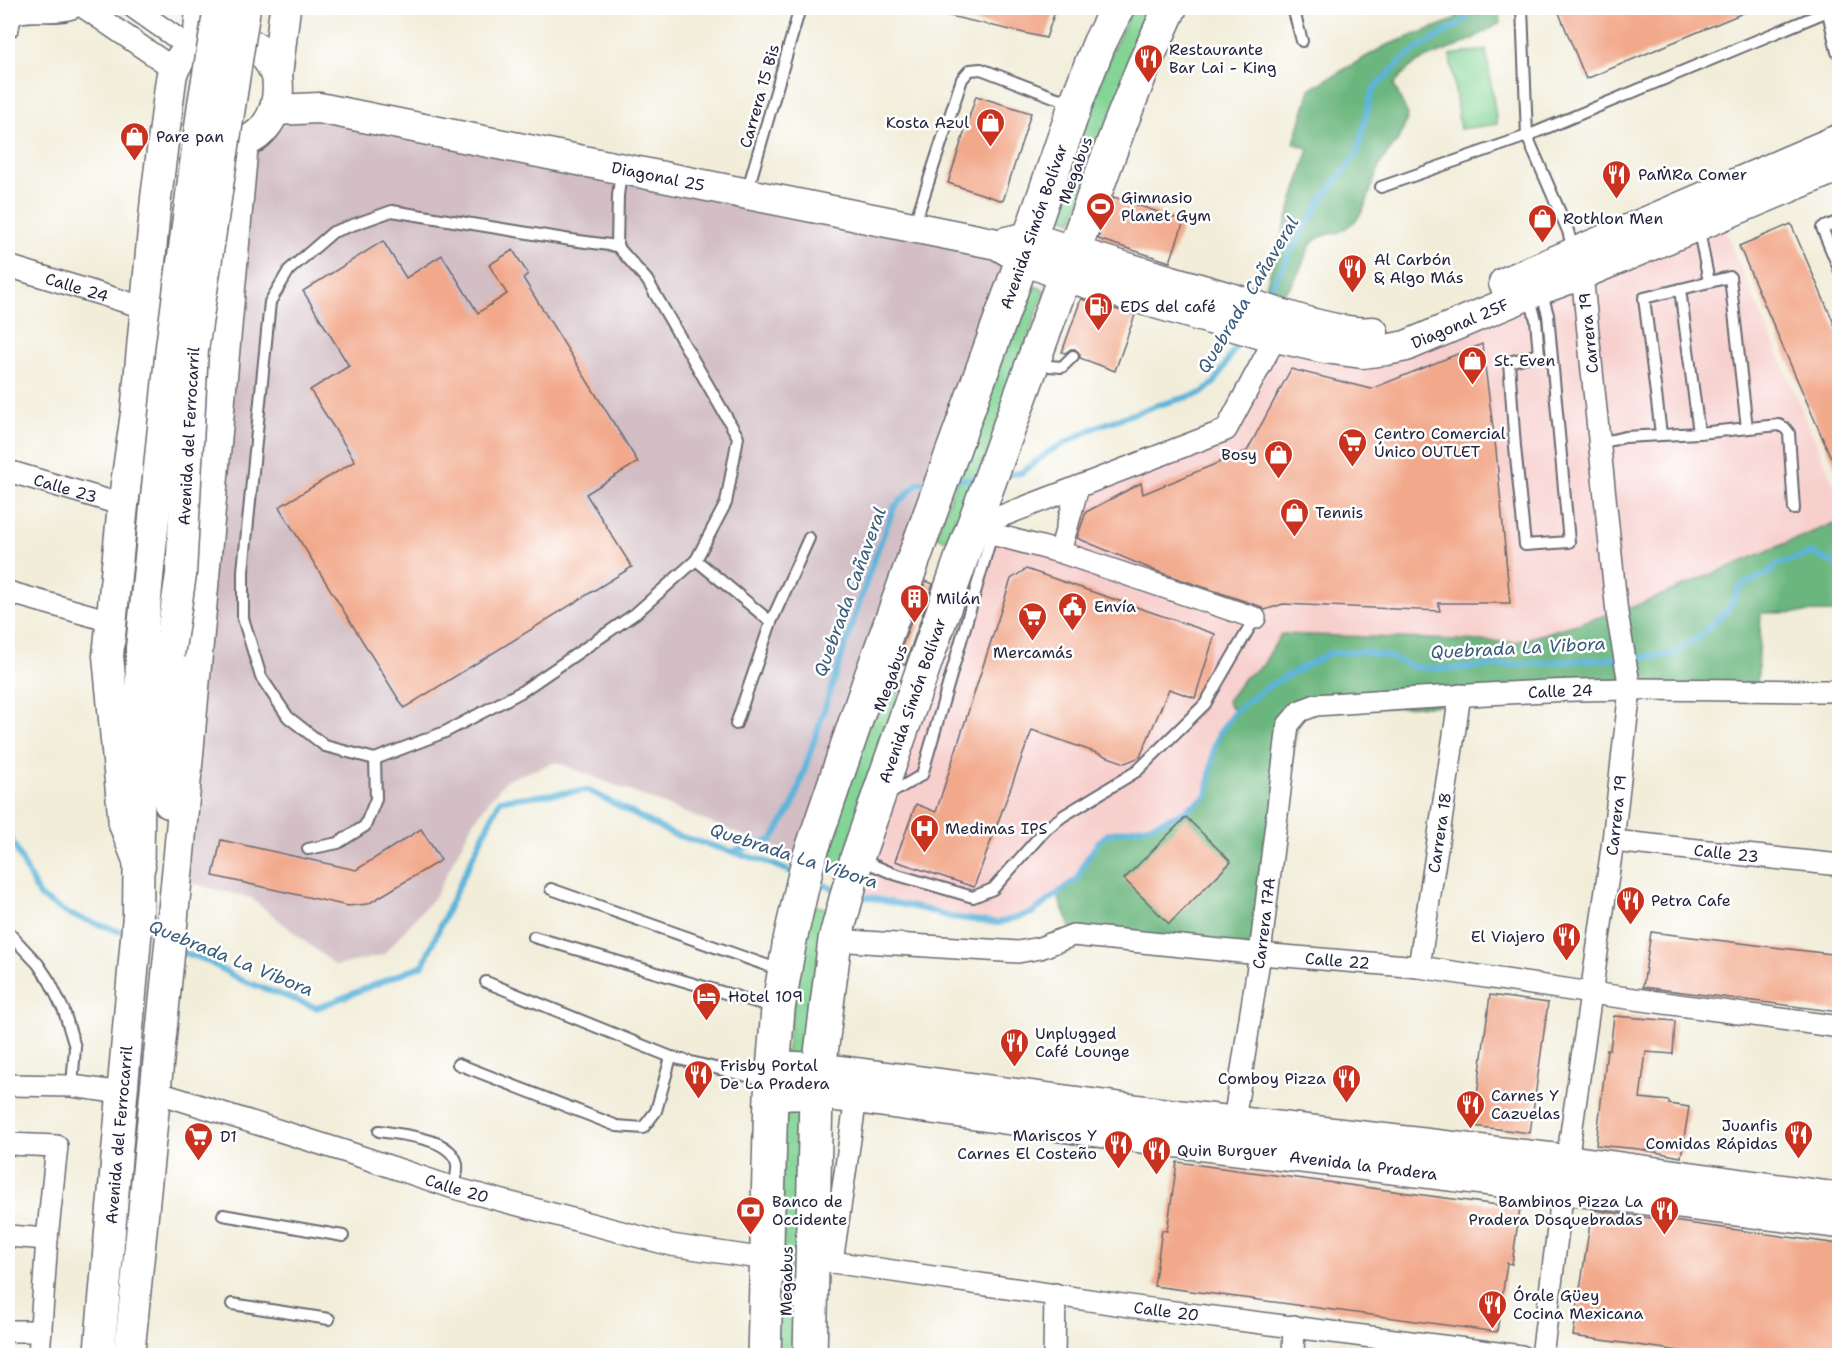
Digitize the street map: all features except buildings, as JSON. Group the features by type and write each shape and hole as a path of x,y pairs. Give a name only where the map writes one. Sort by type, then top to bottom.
{"main road":[{"path":"201,8 171,108 190,135 210,145 221,147 243,143 266,127 277,91 285,8"},
{"name":"Avenida del Ferrocarril","path":"99,1356 138,915 171,346 203,104 219,8"},
{"name":"Avenida del Ferrocarril","path":"129,1356 178,865 166,782 155,651 181,574 193,350 244,8"},
{"name":"Avenida Simón Bolívar","path":"764,1356 790,1079 844,885 878,800 980,516 996,444 1033,365 1045,256 1076,103 1099,44 1117,8"},
{"name":"Avenida Simón Bolívar","path":"810,1356 822,1262 778,1009 784,971 804,911 808,861 869,682 956,441 1045,256 1118,130 1143,64 1170,8"},
{"path":"140,866 124,824 108,656 123,505 136,412 156,198 183,65 211,39 238,40 262,53 277,91"},
{"name":"Diagonal 25","path":"277,91 319,108 914,226 1045,256"},
{"name":"Diagonal 25F","path":"1274,324 1366,333 1400,327 1839,139"},
{"path":"178,865 243,143"},
{"name":"Diagonal 25F","path":"1045,256 1274,324 1342,351 1386,350 1406,345 1535,292 1574,253 1697,225 1839,166"},
{"name":"Diagonal 25F","path":"1045,256 1098,292 1233,313"},
{"name":"Avenida la Pradera","path":"790,1079 856,1098 1178,1143 1839,1223"},
{"name":"Avenida la Pradera","path":"790,1079 1234,1121 1567,1160 1839,1198"}],"street":[{"path":"8,27 11,15 22,10 72,8"},
{"path":"85,8 183,65"},
{"path":"134,8 183,65"},
{"name":"Carrera 19","path":"1542,1356 1563,1189 1613,841 1630,689 1620,631 1600,443 1574,253"},
{"name":"Calle 24","path":"8,266 146,308"},
{"path":"980,516 1078,487 1226,430 1274,324"},
{"name":"Calle 23","path":"8,471 123,505"},
{"path":"1060,552 1078,487"},
{"path":"980,516 1060,552 1255,618"},
{"path":"8,592 110,621"},
{"name":"Calle 24","path":"1288,725 1300,711 1316,705 1460,695 1630,689 1757,692 1839,690"},
{"name":"Carrera 18","path":"1419,967 1460,695"},
{"name":"Carrera 17A","path":"1234,1121 1260,954 1288,725"},
{"name":"Calle 23","path":"1613,841 1839,865"},
{"name":"Calle 22","path":"844,885 1018,952 1040,948 1073,935 1419,967 1839,1027"},
{"path":"8,1085 72,1086 122,1093"},
{"name":"Calle 20","path":"156,1092 454,1188 772,1271"},
{"path":"822,1262 856,1098"},
{"path":"8,1144 57,1146 47,1239 39,1356"},
{"path":"8,1236 47,1239"},
{"name":"Calle 20","path":"822,1262 1143,1308 1521,1356"},
{"path":"1054,1356 1055,1294"},
{"path":"1293,1356 1294,1326"},
{"path":"8,1331 41,1331"}],"lane":[{"name":"Carrera 15 Bis","path":"747,194 800,8"},
{"path":"1128,75 1160,8"},
{"path":"1293,8 1302,41"},
{"path":"1524,8 1527,136 1574,253"},
{"path":"1381,187 1527,136 1828,9 1837,52"},
{"path":"914,226 962,79 970,70 981,69 1054,98 1076,103"},
{"path":"617,246 618,196 622,168"},
{"path":"392,211 617,246 647,280 738,437 726,503 696,560 636,613 521,692 445,732 375,759 325,746 288,717 261,677 243,618 243,571 270,302 289,270 333,232 392,211"},
{"path":"1839,221 1822,228 1839,271"},
{"path":"1697,225 1710,282"},
{"path":"1660,434 1644,298 1731,277 1747,428"},
{"path":"1680,289 1700,433"},
{"path":"1535,292 1548,315 1569,542 1525,545 1509,362 1539,354 1535,292"},
{"path":"1033,365 1062,367 1073,356"},
{"path":"1600,443 1625,437 1700,433 1779,425 1789,433 1794,509"},
{"path":"951,554 980,516"},
{"path":"736,724 771,622 809,538"},
{"path":"696,560 771,622"},
{"path":"844,885 894,874 973,897 993,889 1046,829 1063,816 1137,771 1205,704 1255,618"},
{"path":"308,849 338,843 365,826 376,800 375,759"},
{"path":"551,889 784,971"},
{"path":"8,932 38,964 50,981 64,1011 75,1047 72,1086"},
{"path":"534,937 778,1009"},
{"path":"486,982 671,1057 790,1079"},
{"path":"458,1064 617,1126 643,1128 656,1111 671,1057"},
{"name":"Megabus","path":"790,1079 799,1356"},
{"path":"379,1131 427,1139 451,1152 457,1165 454,1188"},
{"name":"Megabus","path":"772,1271 780,1181"},
{"path":"223,1215 343,1236"},
{"path":"232,1304 329,1319"}],"shaded area":[{"path":"275,110 1022,259 808,861 556,762 506,780 473,822 436,895 383,955 336,966 251,898 177,880 243,143"},
{"name":"Centro Comercial Único OUTLET","path":"1719,217 1839,496 1839,521 1633,607 1516,642 1281,635 1262,665 1245,677 1228,704 1235,711 1219,734 1207,796 1183,812 1153,825 1108,834 1085,862 1077,879 1032,913 998,923 950,917 848,893 973,527 1060,551 1078,487 1226,430 1276,337 1362,353"}],"green space":[{"path":"1133,8 1160,8 1072,221 1053,214 1112,51"},
{"path":"1461,8 1498,8 1500,23 1463,44 1422,60 1407,69 1394,85 1408,115 1400,137 1381,163 1364,209 1354,222 1344,229 1313,242 1290,287 1283,292 1275,292 1266,286 1309,149 1294,143 1310,89 1385,46 1454,20"},
{"path":"1486,50 1497,124 1460,129 1450,55"},
{"path":"1028,284 1045,290 955,544 936,536"},
{"path":"1839,521 1839,612 1761,613 1757,692 1300,711 1260,954 1073,935 1057,894 1077,879 1099,841 1108,834 1153,825 1183,812 1207,796 1214,747 1219,734 1235,711 1227,701 1245,677 1263,665 1281,634 1516,642 1633,607"},
{"path":"882,686 900,693 841,871 820,865"},
{"path":"809,904 832,910 808,1068 784,1066"},
{"path":"806,1094 799,1355 776,1356 783,1095"}],"waterway":[{"name":"Quebrada Cañaveral","path":"1264,299 1323,198 1357,154 1372,91 1405,57 1465,20 1470,8"},
{"name":"Quebrada Cañaveral","path":"1002,475 1021,473 1050,451 1096,427 1155,406 1202,393 1215,382 1242,336"},
{"name":"Quebrada Cañaveral","path":"954,480 980,478"},
{"name":"Quebrada Cañaveral","path":"734,851 772,840 793,805 869,573 894,507 918,483 932,482"},
{"name":"Quebrada La Vibora","path":"857,895 950,917 998,923 1032,913 1077,879 1099,841 1108,834 1153,825 1183,812 1207,796 1214,747 1219,734 1235,711 1272,684 1330,653 1366,652 1389,657 1414,667 1442,669 1671,655 1698,638 1729,608 1740,586 1769,573 1776,565 1812,553 1840,566"},
{"name":"Quebrada La Vibora","path":"177,950 205,960 241,980 317,1008 423,965 500,800 588,790 672,834 764,861 794,873"},
{"name":"Quebrada La Vibora","path":"8,832 39,896 68,914 127,934"},
{"name":"Quebrada La Vibora","path":"815,882 839,890"}],"place":[{"name":"Restaurante Bar Lai - King","path":"1148,84"},
{"name":"Kosta Azul","path":"990,148"},
{"name":"Pare pan","path":"135,162"},
{"name":"PaṀRa Comer","path":"1617,200"},
{"name":"Gimnasio Planet Gym","path":"1100,232"},
{"name":"Rothlon Men","path":"1542,244"},
{"name":"Al Carbón & Algo Más","path":"1353,294"},
{"name":"EDS del café","path":"1099,332"},
{"name":"St. Even","path":"1473,386"},
{"name":"Centro Comercial Único OUTLET","path":"1353,468"},
{"name":"Bosy","path":"1278,480"},
{"name":"Tennis","path":"1294,538"},
{"name":"Milán","path":"915,624"},
{"name":"Envía","path":"1073,632"},
{"name":"Mercamás","path":"1033,642"},
{"name":"Medimas IPS","path":"924,854"},
{"name":"Petra Cafe","path":"1630,926"},
{"name":"El Viajero","path":"1566,962"},
{"name":"Hotel 109","path":"707,1022"},
{"name":"Unplugged Café Lounge","path":"1014,1068"},
{"name":"Frisby Portal De La Pradera","path":"699,1100"},
{"name":"Comboy Pizza","path":"1347,1104"},
{"name":"Carnes Y Cazuelas","path":"1470,1130"},
{"name":"Juanfis Comidas Rápidas","path":"1799,1160"},
{"name":"D1","path":"199,1162"},
{"name":"Mariscos Y Carnes El Costeño","path":"1118,1170"},
{"name":"Quin Burguer","path":"1156,1176"},
{"name":"Banco de Occidente","path":"751,1236"},
{"name":"Bambinos Pizza La Pradera Dosquebradas","path":"1664,1236"},
{"name":"Órale Güey Cocina Mexicana","path":"1492,1330"}]}
